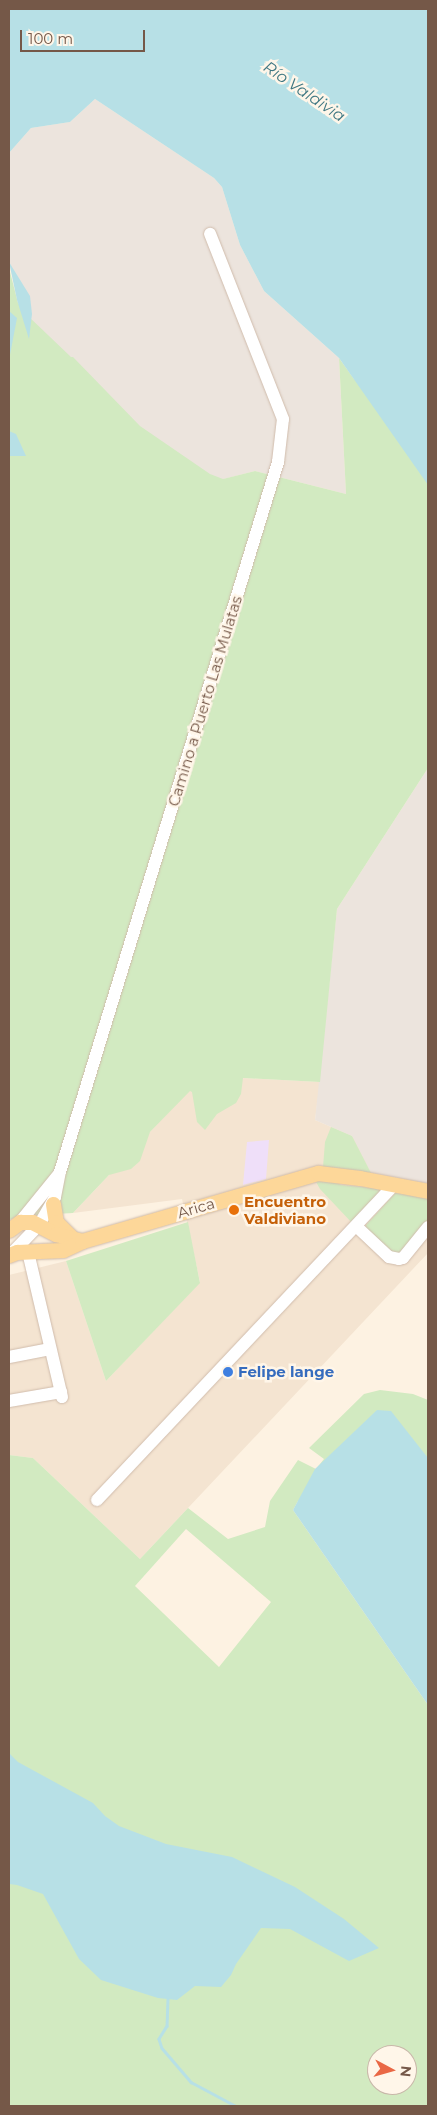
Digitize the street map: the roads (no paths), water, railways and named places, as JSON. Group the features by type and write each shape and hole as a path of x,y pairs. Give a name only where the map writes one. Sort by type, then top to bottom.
{"main road":[{"name":"Arica","path":"10,1254 63,1250 78,1240 318,1174 395,1184 428,1191"},
{"path":"53,1204 56,1222 78,1240"},
{"path":"14,1226 32,1222 56,1234 78,1240"}],"street":[{"name":"Camino a Puerto Las Mulatas","path":"10,1254 39,1225 53,1204 60,1172 278,462 283,419 210,234"},
{"name":"Camino a Puerto Las Mulatas","path":"14,1226 60,1172"},
{"path":"97,1500 357,1227 395,1184"},
{"path":"357,1227 389,1257 399,1259 403,1258 428,1227"},
{"path":"9,1401 62,1395 28,1252"},
{"path":"9,1357 50,1349"}],"water":[{"name":"Río Valdivia","path":"9,9 428,9 428,485 339,358 264,291 240,245 222,187 214,178 95,99 70,122 31,128 9,153"},
{"path":"9,262 30,296 32,314 29,339 17,300"},
{"path":"9,311 17,318 9,360"},
{"path":"9,431 16,434 26,456 9,456"},
{"path":"377,1410 391,1411 428,1458 428,1705 293,1510 315,1469"},
{"path":"9,1753 18,1762 93,1803 105,1816 119,1826 166,1844 232,1857 295,1887 344,1919 379,1948 349,1961 290,1929 261,1928 236,1964 231,1975 221,1987 195,1986 177,2000 158,1998 101,1980 79,1959 43,1894 9,1884"}],"waterway":[{"path":"168,1999 167,2026 159,2039 162,2048 191,2082 236,2106"}],"place":[{"name":"Encuentro Valdiviano","path":"234,1210"},
{"name":"Felipe lange","path":"228,1372"}]}
